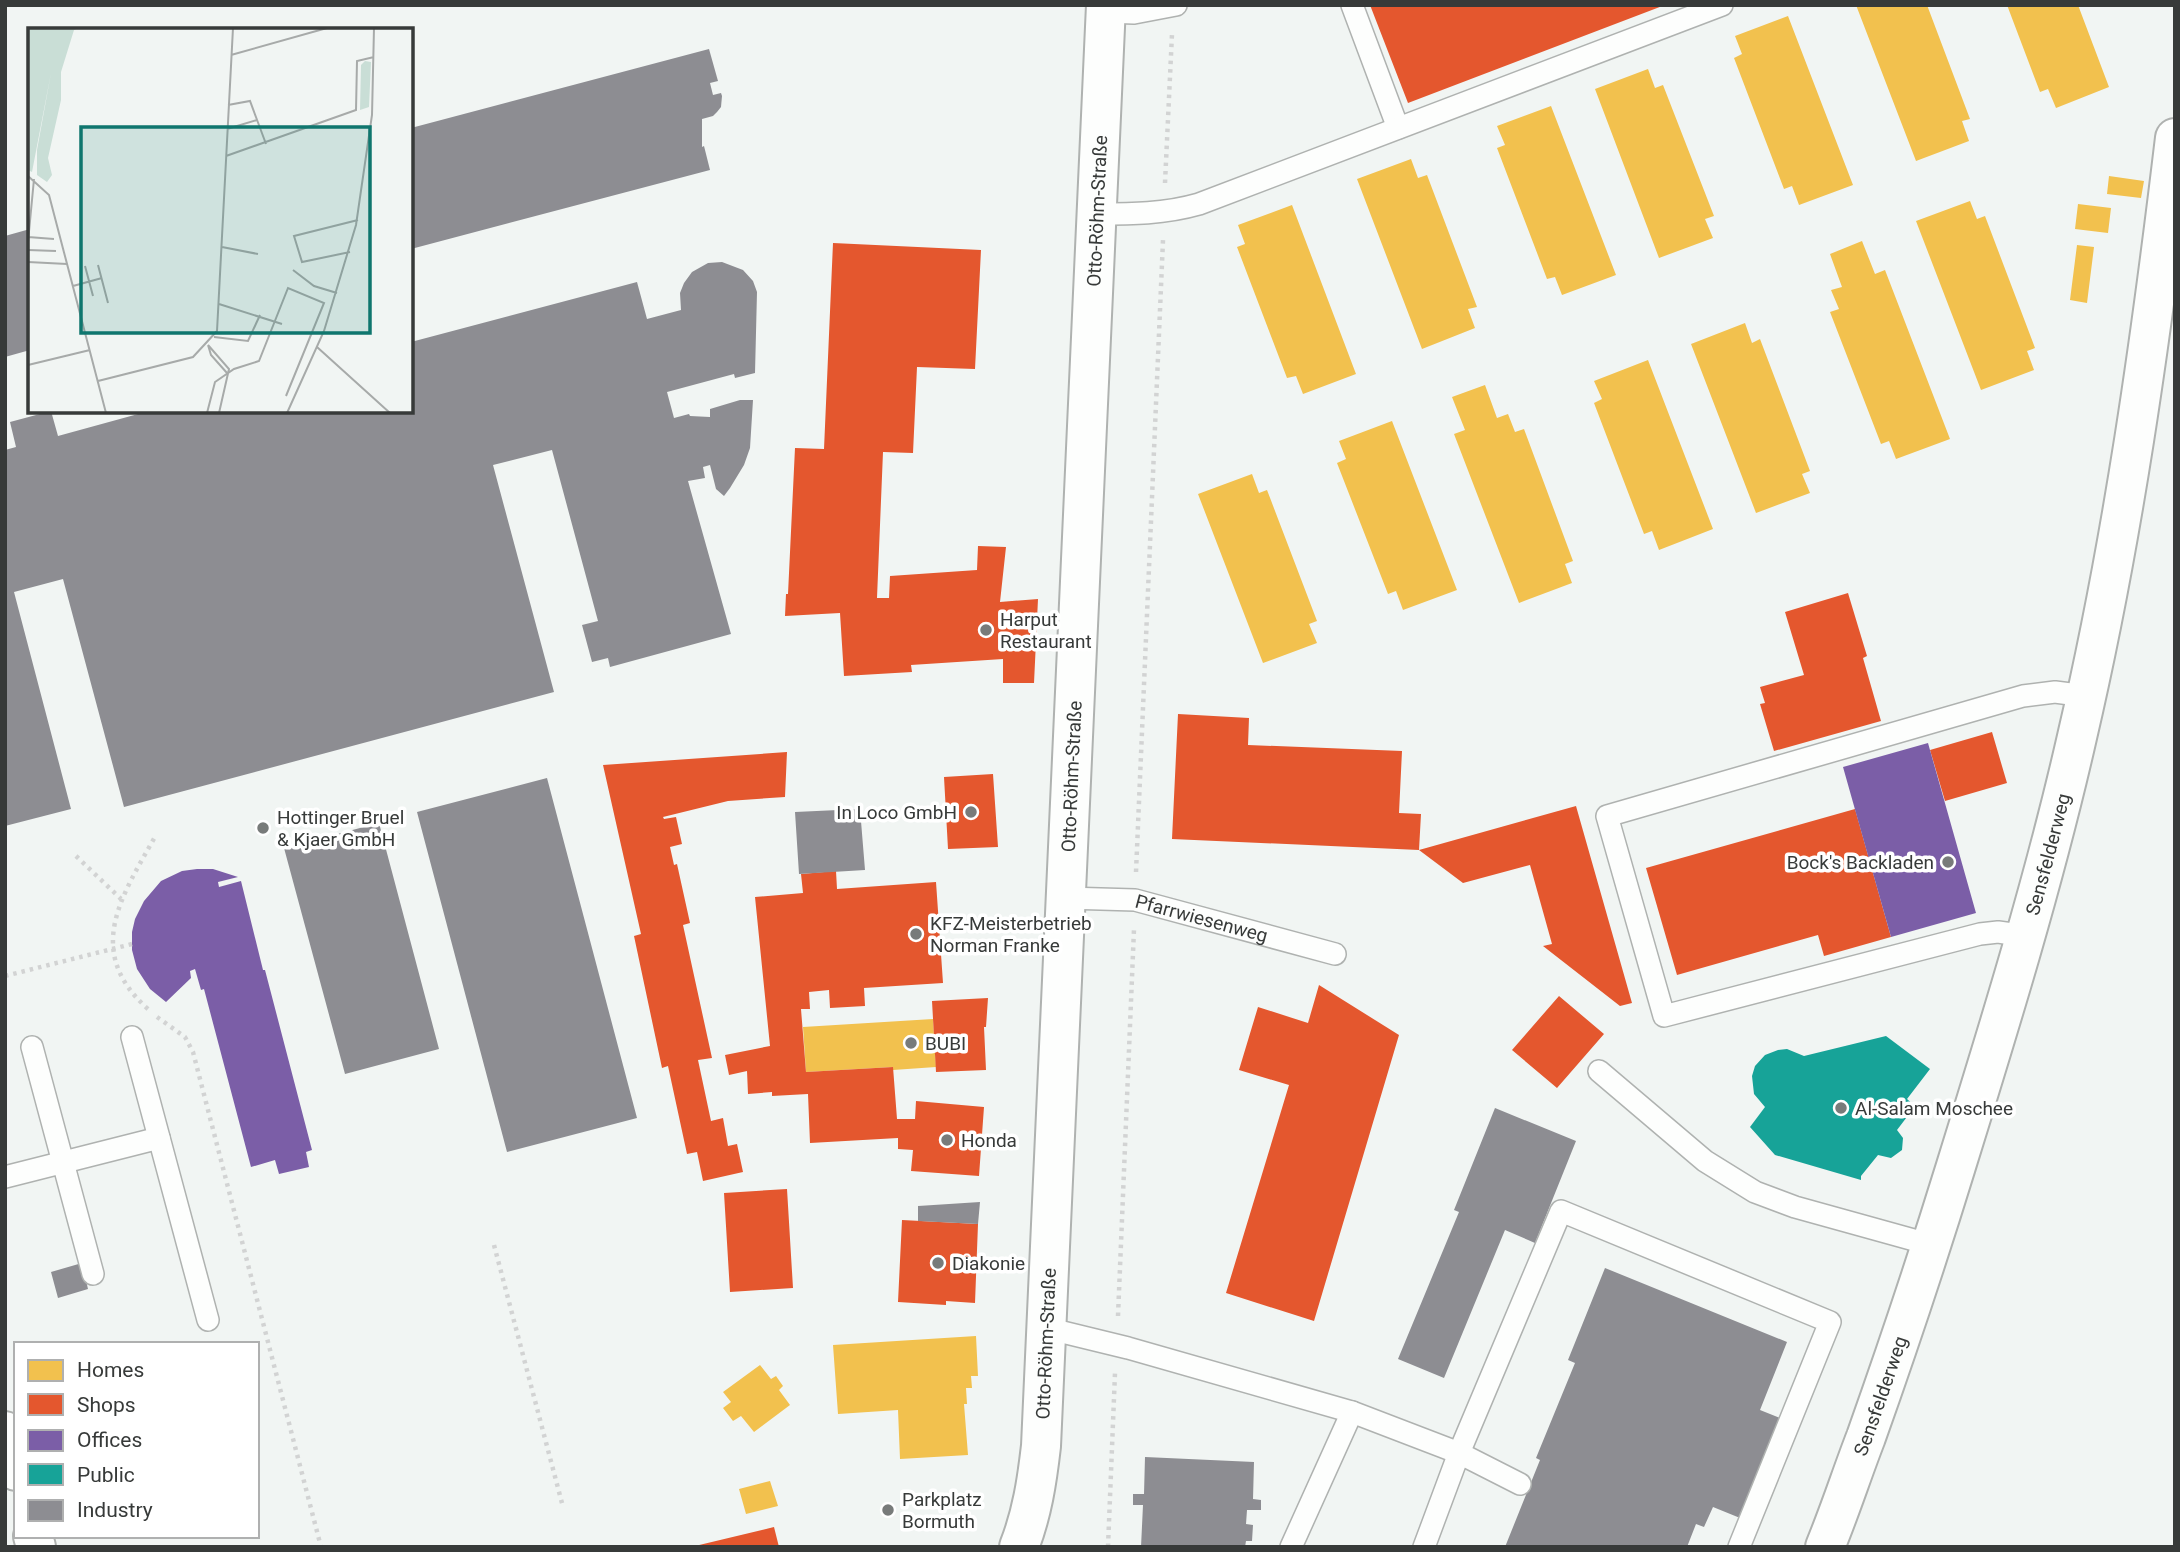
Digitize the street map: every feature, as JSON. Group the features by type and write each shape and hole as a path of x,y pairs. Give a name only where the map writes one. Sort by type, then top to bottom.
{"street":[{"name":"Otto-Röhm-Straße","path":"1019,1547 1037,1482 1041,1446 1106,8"},
{"name":"Sensfelderweg","path":"1825,1547 1932,1245 2027,936 2066,785 2105,601 2138,411 2175,138"},
{"path":"5,1431 14,1464"}],"lane":[{"path":"1352,5 1398,128"},
{"path":"1096,214 1164,212 1199,204 1721,5"},
{"path":"1106,8 1134,13 1175,6"},
{"path":"2027,936 1998,932 1980,934 1664,1016 1608,816 2023,696 2055,692 2086,696"},
{"name":"Pfarrwiesenweg","path":"1066,898 1135,900 1335,954"},
{"path":"132,1037 208,1320"},
{"path":"32,1046 93,1274"},
{"path":"1599,1071 1704,1161 1755,1192 1795,1207 1932,1245"},
{"path":"5,1177 159,1138"},
{"path":"1424,1547 1459,1453 1561,1211 1830,1322 1739,1547"},
{"path":"1046,1328 1116,1345 1352,1412 1459,1453 1520,1484"},
{"path":"1292,1547 1352,1412"}],"path":[{"path":"1108,1547 1175,6"},
{"path":"156,835 121,899 114,919 113,948 121,977 131,992 150,1012 185,1037 193,1052 321,1547"},
{"path":"76,856 121,899"},
{"path":"5,976 132,944"},
{"path":"495,1245 563,1507"}],"building: Homes":[{"path":"1856,5 1927,5 1970,119 1962,121 1969,141 1916,161"},
{"path":"2007,5 2078,5 2109,87 2056,108 2048,89 2040,92"},
{"path":"1788,16 1853,185 1799,205 1792,186 1784,189 1734,58 1742,54 1735,36"},
{"path":"1648,69 1655,88 1663,85 1714,216 1705,219 1713,238 1659,258 1595,89"},
{"path":"1551,106 1616,275 1562,295 1555,277 1547,279 1497,148 1505,145 1497,126"},
{"path":"1411,159 1418,178 1427,175 1477,307 1468,309 1475,328 1422,349 1357,179"},
{"path":"2109,176 2144,181 2141,198 2107,194"},
{"path":"1970,201 1977,219 1985,216 2035,348 2027,351 2034,370 1981,390 1916,221"},
{"path":"2078,204 2111,208 2108,233 2075,229"},
{"path":"1292,205 1356,374 1303,394 1296,376 1287,378 1237,247 1245,244 1238,225"},
{"path":"1862,241 1875,274 1885,270 1950,439 1896,459 1889,441 1881,444 1830,312 1839,309 1831,290 1842,287 1830,254"},
{"path":"2077,245 2094,247 2087,303 2070,300"},
{"path":"1745,323 1752,343 1760,339 1810,471 1802,474 1810,493 1756,513 1691,344"},
{"path":"1648,360 1713,529 1659,550 1652,531 1644,534 1594,403 1602,399 1594,381"},
{"path":"1485,385 1497,418 1508,414 1515,432 1524,429 1573,561 1565,564 1572,583 1519,603 1454,434 1465,430 1452,397"},
{"path":"1392,421 1457,590 1403,610 1396,591 1388,594 1337,463 1346,459 1339,441"},
{"path":"1252,474 1259,493 1267,490 1317,621 1309,624 1317,643 1263,663 1198,494"},
{"path":"933,1019 936,1067 806,1072 803,1027"},
{"path":"976,1336 978,1376 971,1376 972,1388 966,1388 967,1404 964,1404 968,1455 900,1459 898,1410 838,1414 833,1345"},
{"path":"760,1365 771,1379 776,1376 783,1386 779,1390 790,1405 754,1432 741,1416 733,1421 723,1408 731,1402 723,1392"},
{"path":"770,1481 778,1506 746,1514 739,1489"}],"building: Shops":[{"path":"1370,5 1665,5 1408,103"},
{"path":"833,243 981,250 975,369 917,367 913,453 883,452 877,598 889,598 890,576 977,570 978,546 1006,547 1000,602 1038,599 1034,683 1003,683 1003,659 911,665 912,672 844,676 840,613 785,616 795,448 824,449"},
{"path":"1848,593 1867,656 1863,658 1881,721 1774,751 1760,704 1765,703 1760,687 1804,675 1785,612"},
{"path":"1178,714 1249,718 1248,745 1402,751 1399,813 1421,814 1419,850 1172,839"},
{"path":"1992,732 2007,783 1945,801 1930,750"},
{"path":"787,752 785,797 728,801 663,817 676,817 682,844 670,847 674,865 677,864 690,923 683,925 712,1058 698,1060 711,1121 723,1118 728,1146 737,1144 743,1172 703,1181 697,1152 687,1154 668,1066 662,1068 634,936 641,934 603,765"},
{"name":"In Loco GmbH","path":"993,774 998,847 948,849 944,777"},
{"path":"1576,806 1632,1003 1620,1006 1543,946 1552,944 1530,865 1463,883 1419,850"},
{"path":"1855,809 1891,937 1824,956 1818,935 1677,975 1646,868"},
{"path":"836,871 837,889 936,882 943,983 864,988 865,1006 830,1008 829,990 809,992 810,1009 801,1009 806,1072 893,1067 897,1119 915,1119 916,1101 984,1107 979,1176 911,1171 913,1150 898,1149 898,1138 810,1143 808,1094 748,1094 747,1071 729,1075 725,1055 770,1046 755,897 803,893 801,874"},
{"path":"1319,985 1399,1035 1314,1321 1226,1293 1289,1085 1239,1070 1258,1007 1308,1023"},
{"path":"1559,996 1604,1034 1557,1088 1512,1050"},
{"path":"988,998 984,1027 986,1070 936,1072 932,1001"},
{"path":"787,1189 793,1288 730,1292 724,1193"},
{"name":"Diakonie","path":"902,1220 978,1224 975,1303 946,1301 946,1305 898,1302"},
{"path":"774,1527 779,1547 695,1547 695,1546"}],"building: Offices":[{"path":"1928,743 1976,913 1891,937 1843,767"},
{"path":"213,869 238,877 218,882 219,887 241,881 312,1150 306,1152 309,1167 279,1174 275,1160 251,1167 204,989 201,990 195,969 190,971 191,978 166,1002 150,989 137,969 132,950 132,932 144,901 161,881 182,871"}],"building: Public":[{"name":"Al-Salam Moschee","path":"1886,1036 1930,1069 1907,1099 1917,1108 1913,1109 1897,1130 1903,1138 1902,1150 1891,1158 1878,1155 1861,1176 1861,1180 1775,1155 1750,1127 1765,1107 1754,1094 1752,1076 1755,1066 1765,1055 1787,1049 1804,1056"}],"building: Industry":[{"path":"709,49 718,81 710,83 713,95 721,93 722,96 721,107 717,112 702,119 702,147 704,146 710,170 413,248 413,127"},
{"path":"28,230 28,351 5,357 5,236"},
{"path":"722,262 743,270 753,281 757,292 755,373 735,378 734,374 667,392 674,418 689,414 710,417 710,409 740,400 753,400 750,448 744,465 724,496 716,489 710,465 703,467 705,478 688,481 731,634 610,667 608,658 592,662 582,625 598,621 552,450 493,465 554,692 124,807 63,579 14,592 71,809 5,826 5,450 16,447 10,422 52,413 58,436 142,413 413,413 413,341 637,282 647,319 681,310 680,293 684,283 692,272 708,263"},
{"path":"547,778 637,1118 507,1152 417,812"},
{"path":"860,809 865,870 799,874 795,812"},
{"path":"379,823 439,1049 345,1074 284,848"},
{"path":"1495,1108 1576,1141 1535,1243 1505,1230 1444,1378 1398,1359 1459,1212 1454,1210"},
{"path":"980,1202 978,1224 918,1221 918,1206"},
{"path":"82,1263 88,1289 58,1298 51,1272"},
{"path":"1605,1268 1787,1342 1760,1410 1785,1420 1745,1520 1713,1507 1704,1527 1696,1524 1687,1547 1505,1547 1540,1460 1536,1458 1575,1363 1568,1360"},
{"path":"1145,1457 1254,1462 1253,1499 1261,1500 1261,1510 1247,1510 1246,1524 1253,1525 1252,1541 1246,1541 1245,1547 1141,1547 1143,1505 1133,1505 1133,1494 1144,1494"}],"place":[{"name":"Harput Restaurant","path":"986,630"},
{"name":"In Loco GmbH","path":"971,812"},
{"name":"Hottinger Bruel & Kjaer GmbH","path":"263,828"},
{"name":"Bock's Backladen","path":"1948,862"},
{"name":"KFZ-Meisterbetrieb Norman Franke","path":"916,934"},
{"name":"BUBI","path":"911,1043"},
{"name":"Al-Salam Moschee","path":"1841,1108"},
{"name":"Honda","path":"947,1140"},
{"name":"Diakonie","path":"938,1263"},
{"name":"Parkplatz Bormuth","path":"888,1510"}]}
